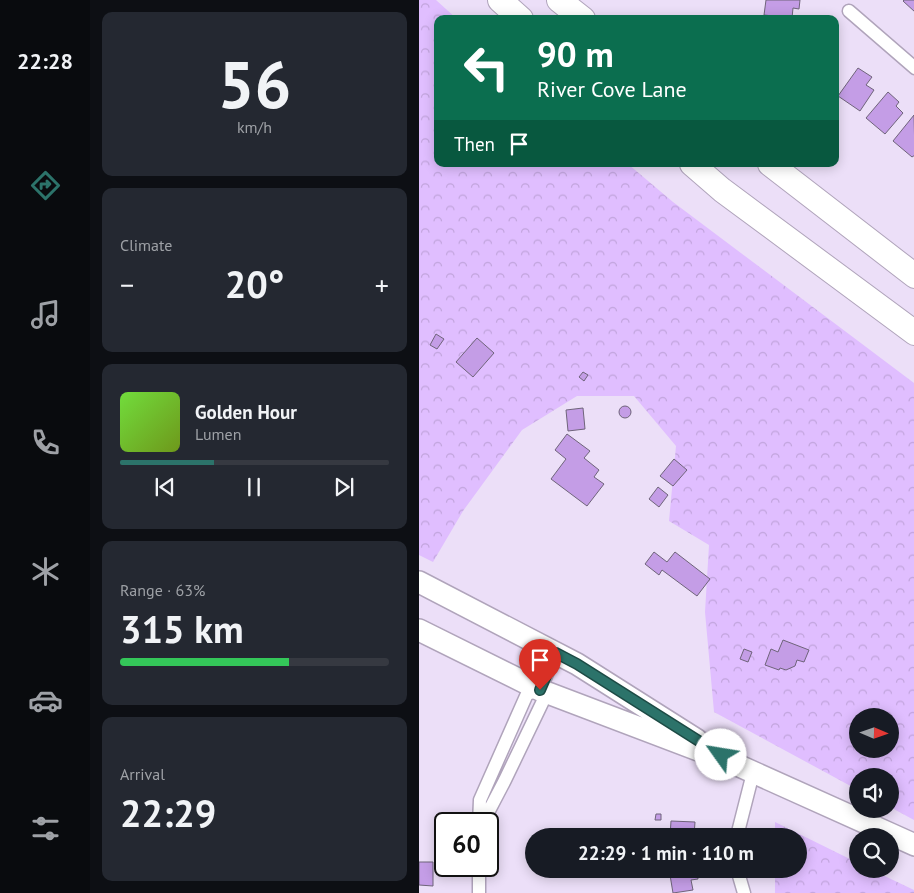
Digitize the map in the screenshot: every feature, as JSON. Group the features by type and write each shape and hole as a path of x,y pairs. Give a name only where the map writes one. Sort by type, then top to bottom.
{"highway":[{"path":"500,0 517,15"},
{"path":"559,0 578,15"},
{"path":"695,167 722,190 914,333"},
{"path":"774,167 914,276"}],"main road":[{"path":"419,582 577,664 744,768"},
{"path":"419,630 540,690 744,768 914,846"}],"street":[{"path":"849,11 914,68"},
{"path":"487,812 505,780 543,700 540,690 556,653"},
{"path":"738,828 744,768"},
{"path":"479,877 479,893"},
{"path":"740,878 744,893"}],"green space":[{"path":"419,0 436,0 453,15 434,15 434,167 632,167 673,202 914,383 914,820 899,812 899,768 849,768 849,785 714,712 705,612 709,545 669,521 676,446 634,396 577,396 522,430 463,511 433,562 419,555"},
{"path":"775,822 787,828 775,828"},
{"path":"807,838 849,859 849,878 889,878 914,890 914,893 775,893 775,878 807,878"}],"building":[{"path":"766,0 800,0 799,9 793,8 792,15 764,15"},
{"path":"915,0 915,12 903,1"},
{"path":"858,68 872,77 866,85 874,90 860,111 839,97"},
{"path":"888,92 899,102 896,106 903,113 885,134 866,118"},
{"path":"914,115 915,155 912,157 893,141"},
{"path":"436,334 444,339 437,349 430,345"},
{"path":"477,338 494,353 473,377 456,362"},
{"path":"583,372 588,375 584,381 579,377"},
{"path":"623,406 627,406 631,412 627,418 623,418 619,414 619,410"},
{"path":"583,408 585,429 568,431 566,410"},
{"path":"567,434 590,451 584,458 599,470 594,477 604,484 587,506 551,479 566,459 555,450"},
{"path":"674,459 687,470 673,486 660,476"},
{"path":"658,487 668,495 659,507 649,499"},
{"path":"654,552 667,562 675,552 710,579 697,596 662,570 659,575 645,564"},
{"path":"783,640 809,650 804,662 797,660 795,666 786,670 780,668 779,670 765,665 771,649 778,652"},
{"path":"744,649 752,652 748,662 740,659"},
{"path":"656,814 661,814 661,820 655,820"},
{"path":"671,821 695,822 695,828 671,828"},
{"path":"419,862 433,862 433,886 419,885"},
{"path":"670,878 698,878 691,880 693,890 673,893"}],"route":[{"path":"540,690 556,653 577,664 721,755"}]}
